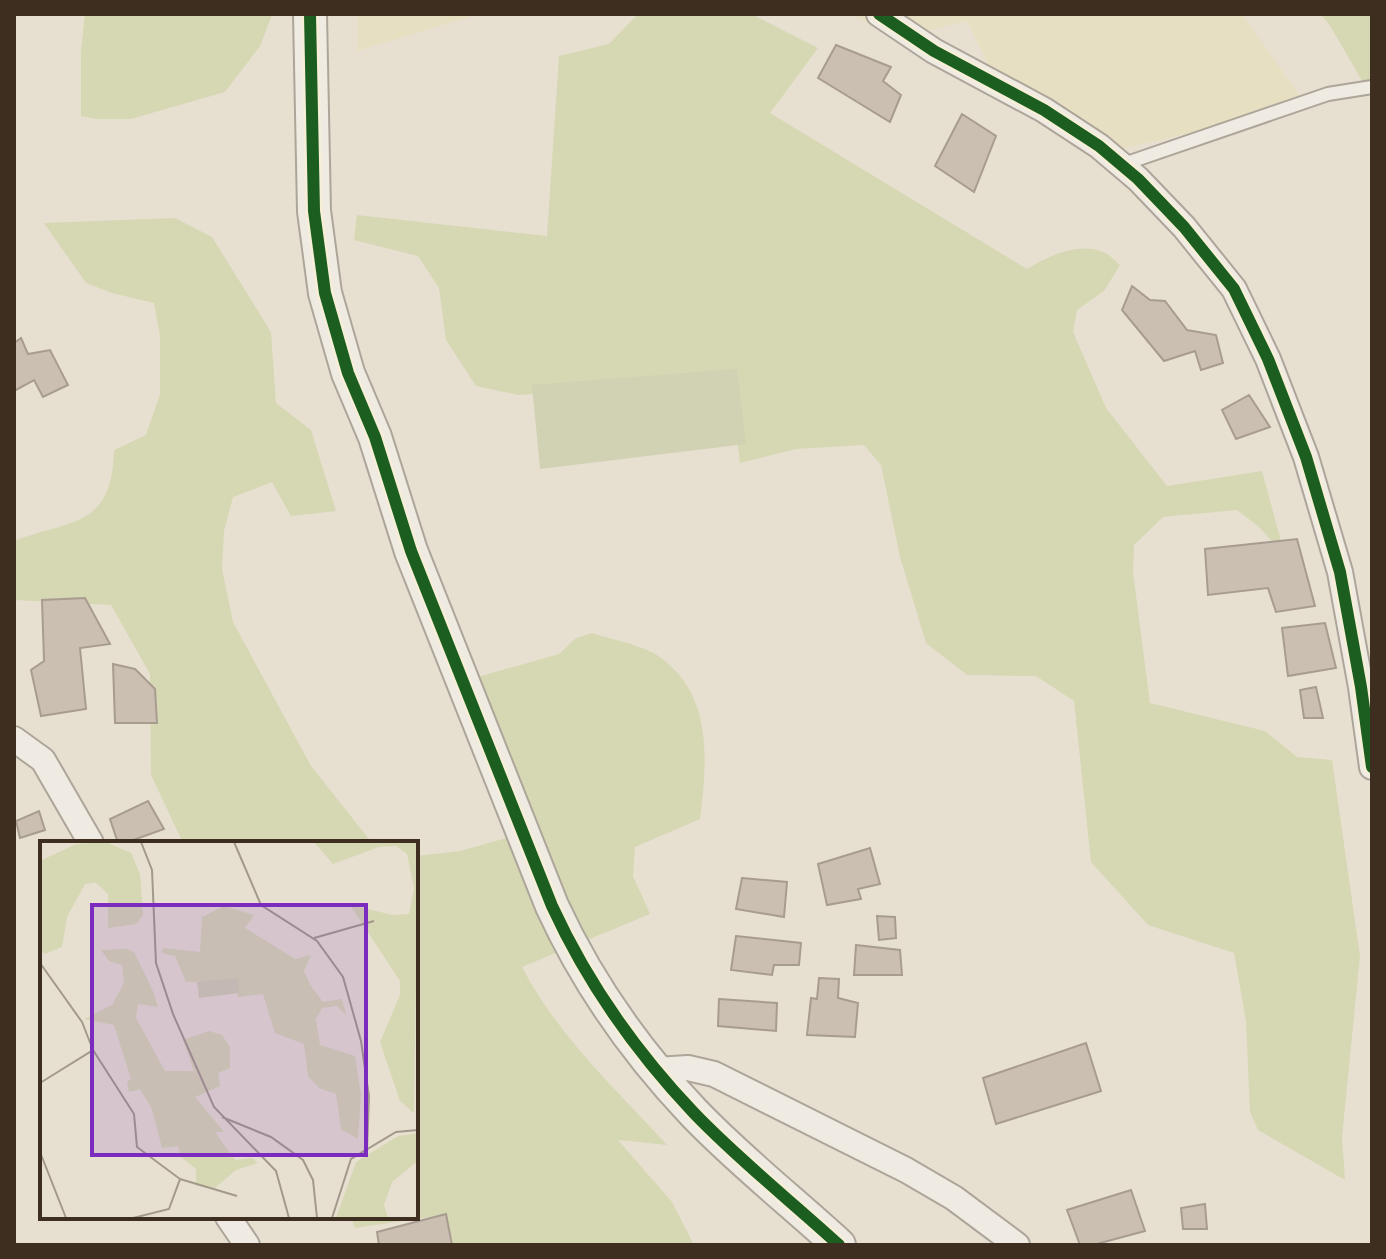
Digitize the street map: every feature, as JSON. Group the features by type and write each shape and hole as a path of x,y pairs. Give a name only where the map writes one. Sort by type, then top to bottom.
{"street":[{"path":"310,14 314,211 325,293 348,373 375,437 411,551 552,906 567,939 595,984 656,1070 695,1114 839,1245"},
{"path":"879,14 934,51 1044,110 1099,146 1138,179 1184,227 1234,289 1268,359 1306,457 1340,572 1372,767"},
{"path":"14,739 43,760 90,841"},
{"path":"656,1070 688,1068 714,1074 906,1170 954,1198 1017,1245"},
{"path":"229,1219 247,1245"}],"lane":[{"path":"1121,165 1328,94 1372,87"}],"shaded area":[{"path":"358,14 479,14 357,51"},
{"path":"851,14 1242,14 1307,106 1099,154 1006,101 967,21 895,38"}],"green space":[{"path":"85,14 272,15 260,46 225,92 131,119 96,119 81,116 81,50"},
{"path":"638,14 751,14 818,48 770,113 1027,269 1054,255 1075,249 1095,250 1109,255 1120,265 1104,291 1077,310 1073,332 1106,408 1167,486 1262,471 1285,556 1258,526 1237,510 1163,517 1134,545 1133,572 1150,703 1265,731 1297,757 1332,760 1360,956 1342,1137 1345,1180 1258,1130 1250,1112 1246,1021 1234,953 1148,925 1091,862 1074,701 1036,676 967,675 926,643 900,557 881,465 864,445 796,449 740,463 729,379 518,395 476,386 446,340 439,288 418,256 354,240 357,215 547,236 559,56 609,44"},
{"path":"1320,14 1372,14 1372,98 1329,24"},
{"path":"175,218 212,237 271,332 276,403 311,430 336,511 291,516 272,482 233,497 224,531 222,569 233,622 311,766 369,839 374,841 182,841 151,775 150,674 111,605 14,600 14,541 71,523 97,507 106,494 112,475 114,450 146,435 160,394 160,336 154,303 86,283 44,223"},
{"path":"737,369 746,444 540,469 532,385"},
{"path":"592,633 650,651 676,671 689,688 698,708 704,752 700,819 635,847 633,876 650,914 522,967 552,1016 667,1145 618,1140 672,1202 694,1245 444,1245 436,1216 418,1219 418,856 460,851 514,836 460,682 559,654 576,638"},
{"path":"352,1219 416,1219 355,1228"}],"building":[{"path":"836,45 891,67 883,81 901,95 890,122 818,78"},
{"path":"962,114 996,136 974,192 935,166"},
{"path":"1132,286 1150,300 1165,301 1187,330 1216,335 1223,363 1201,370 1195,351 1164,361 1122,310"},
{"path":"21,338 28,354 50,350 68,385 43,397 34,380 14,391 14,343"},
{"path":"1249,395 1270,427 1236,439 1222,410"},
{"path":"1297,539 1315,606 1276,612 1268,588 1208,595 1205,549"},
{"path":"85,598 110,644 80,648 86,709 41,716 31,670 44,661 42,600"},
{"path":"1325,623 1336,668 1288,676 1282,628"},
{"path":"113,664 135,669 155,689 157,723 115,723"},
{"path":"1316,687 1323,718 1304,718 1300,690"},
{"path":"148,801 164,829 131,841 117,841 110,819"},
{"path":"39,811 45,830 20,838 16,821"},
{"path":"870,848 880,884 858,889 861,899 827,905 818,864"},
{"path":"742,878 787,882 784,917 736,909"},
{"path":"877,916 895,917 896,938 879,940"},
{"path":"736,936 801,943 799,965 774,965 772,975 731,970"},
{"path":"856,945 900,950 902,975 854,975"},
{"path":"819,978 839,979 838,998 858,1003 855,1037 807,1035 811,998 817,999"},
{"path":"719,999 777,1003 776,1031 718,1026"},
{"path":"1086,1043 1101,1091 996,1124 983,1078"},
{"path":"1131,1190 1145,1231 1093,1245 1080,1245 1067,1210"},
{"path":"1205,1204 1207,1229 1183,1229 1181,1208"},
{"path":"446,1214 452,1245 379,1245 377,1232"}],"cycle path":[{"path":"310,14 314,211 325,293 348,373 375,437 411,551 552,906 597,989 633,1041 673,1090 729,1147 839,1245"},
{"path":"879,14 934,51 1044,110 1099,146 1138,179 1184,227 1234,289 1268,359 1306,457 1340,572 1372,767"}]}
